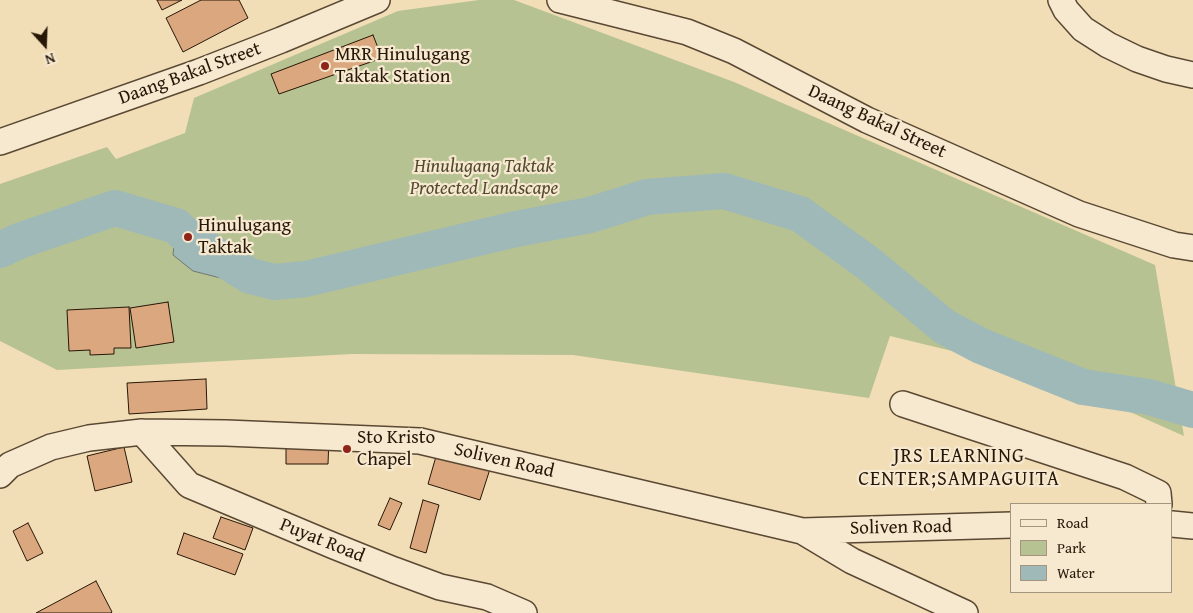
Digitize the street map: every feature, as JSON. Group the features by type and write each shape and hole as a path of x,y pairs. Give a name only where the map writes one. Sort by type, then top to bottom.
{"street":[{"name":"Daang Bakal Street","path":"0,142 198,72 377,0"},
{"name":"Daang Bakal Street","path":"560,0 687,32 734,51 867,120 1079,214 1174,245 1193,248"},
{"path":"1061,0 1066,10 1083,29 1108,45 1166,70 1193,75"},
{"path":"903,404 1125,477 1158,492 1159,503"},
{"name":"Soliven Road","path":"0,475 10,465 51,447 89,438 142,432 420,441 802,531 1010,525"},
{"name":"Puyat Road","path":"142,432 189,485 394,570 440,587 487,597 524,613"},
{"path":"1173,524 1193,526"},
{"path":"802,531 852,561 965,613"}],"green space":[{"name":"Hinulugang Taktak Protected Landscape","path":"479,0 514,0 734,82 1155,265 1184,436 1085,392 1010,365 890,336 869,398 573,355 352,354 57,370 0,341 0,184 107,147 116,159 185,133 194,98 398,11"}],"water":[{"path":"187,214 205,232 220,239 235,257 250,266 276,275 306,279 272,291 193,271 173,255 176,226"}],"building":[{"path":"157,0 182,0 162,10"},
{"path":"201,0 239,0 248,18 183,52 166,18"},
{"name":"MRR Hinulugang Taktak Station","path":"373,35 382,58 279,94 271,74"},
{"path":"168,302 174,342 136,348 130,308"},
{"path":"129,307 131,348 114,348 114,354 90,355 90,350 69,351 67,310"},
{"path":"206,379 207,409 129,414 127,383"},
{"path":"329,439 328,464 286,464 286,440"},
{"path":"124,447 132,482 95,491 87,456"},
{"path":"437,453 490,469 480,500 428,484"},
{"path":"390,498 402,503 390,530 378,525"},
{"path":"423,500 439,505 426,553 410,548"},
{"path":"221,517 253,528 245,550 213,538"},
{"path":"28,523 43,553 27,561 13,531"},
{"path":"184,533 243,554 235,575 177,554"},
{"path":"96,581 111,613 36,613"}],"waterway":[{"path":"0,250 19,241 115,208 176,226 188,237 250,276 275,282 306,279 516,229 590,215 647,197 724,191 800,214 869,264 945,327 981,346 1083,387 1149,397 1193,410"}],"place":[{"name":"MRR Hinulugang Taktak Station","path":"325,66"},
{"name":"Hinulugang Taktak","path":"188,237"},
{"name":"Sto Kristo Chapel","path":"347,449"}],"district":[{"name":"JRS LEARNING CENTER;SAMPAGUITA","path":"959,468"}]}
